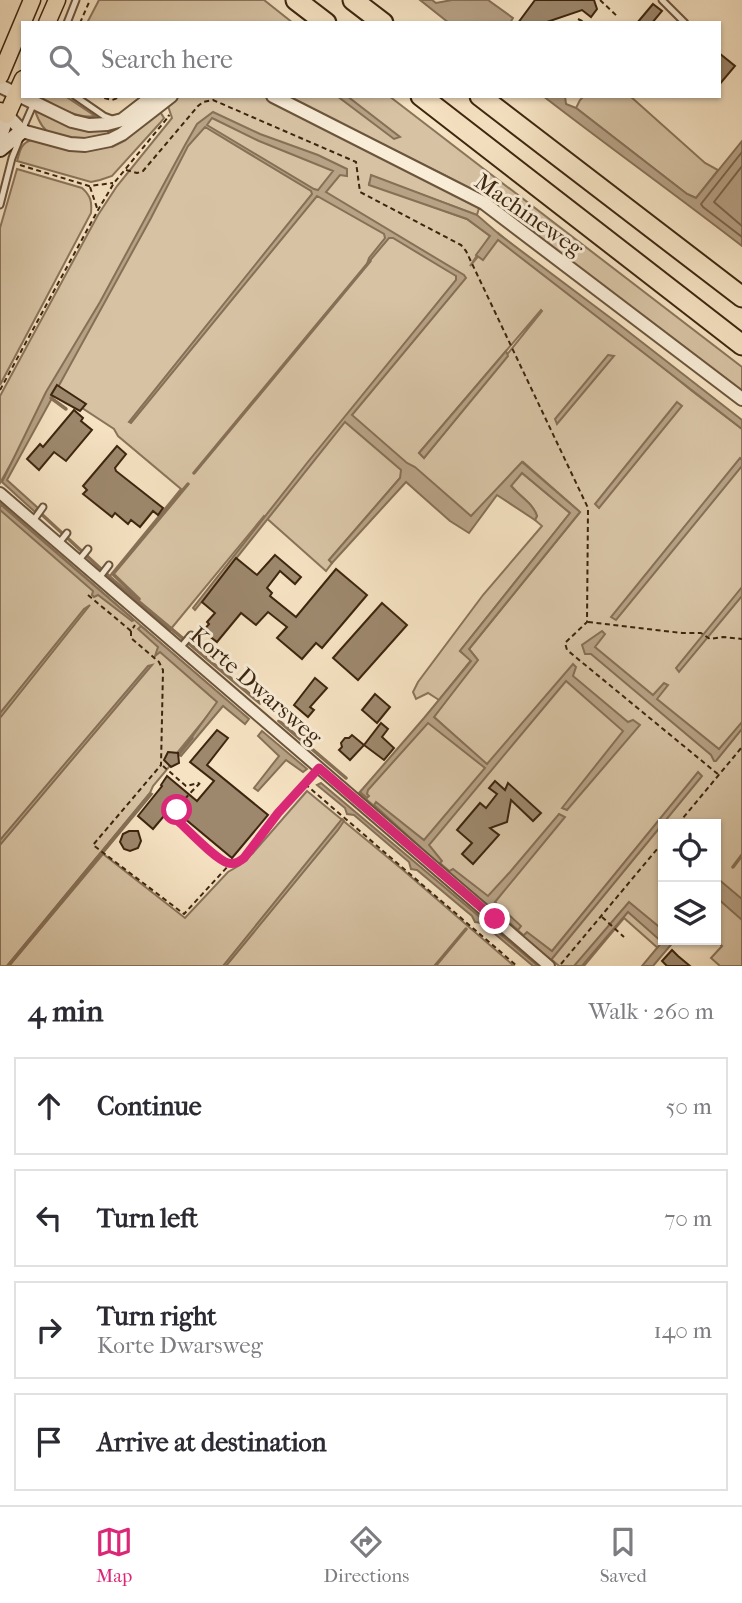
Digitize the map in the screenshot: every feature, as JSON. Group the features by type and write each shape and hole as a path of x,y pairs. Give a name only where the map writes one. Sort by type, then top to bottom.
{"highway":[{"path":"296,0 323,21"},
{"path":"353,0 380,21"},
{"path":"424,98 742,345"},
{"path":"483,98 742,297"}],"main road":[{"path":"23,21 32,0"},
{"path":"48,21 57,0"},
{"path":"0,76 21,26"},
{"path":"0,136 2,109 21,88"},
{"path":"0,149 22,131"}],"street":[{"path":"0,86 21,88"},
{"name":"Machineweg","path":"277,98 484,203 742,399"},
{"path":"36,99 72,121 89,125 122,120 161,99"},
{"path":"2,109 22,131 69,144 85,145 97,144 122,134 161,99"},
{"name":"Korte Dwarsweg","path":"0,493 100,575 142,615 182,646 549,966"}],"lane":[{"path":"68,21 76,0"},
{"path":"662,0 683,21"},
{"path":"78,98 104,117 122,120"},
{"path":"0,205 12,158 36,99"},
{"path":"35,519 43,507"},
{"path":"60,542 67,533"},
{"path":"81,559 88,549"},
{"path":"100,575 109,565"},
{"path":"182,646 191,635"}],"path":[{"path":"81,21 90,0"},
{"path":"600,0 618,17"},
{"path":"578,19 582,21"},
{"path":"0,390 114,183 169,116 161,99"},
{"path":"126,170 137,173 143,171 198,106 213,100 356,162 360,192 461,245 588,508 587,622 565,643 567,650 719,775"},
{"path":"18,165 89,186 114,183"},
{"path":"89,186 98,209"},
{"path":"88,595 131,631"},
{"path":"142,615 131,631 131,638 159,662 163,670 162,765 93,845 184,914 230,864 244,858 278,813 319,768"},
{"path":"587,622 701,633 710,639 742,639"},
{"path":"682,819 742,747"},
{"path":"162,765 186,786 200,783 177,810 176,817 220,859 230,864"},
{"path":"305,784 517,966"},
{"path":"559,966 658,848"},
{"path":"601,917 624,937"},
{"path":"500,951 504,947"}],"shaded area":[{"path":"99,0 264,0 290,21 88,21"},
{"path":"42,98 68,98 95,116 68,112"},
{"path":"176,98 269,98 437,183 479,208 477,215 372,176 369,184 467,219 490,236 470,266 498,233 742,429 742,966 720,966 711,958 722,946 721,819 658,819 659,949 624,918 584,966 559,966 359,793 428,722 480,759 434,717 477,659 469,649 580,512 523,462 471,517 400,478 329,560 332,563 326,571 264,516 170,630 109,577 181,489 118,436 114,429 53,389 0,483 0,396 98,215 117,186 172,118 167,103","holes":["541,310 424,458 419,453"]},
{"path":"289,98 392,98 742,367 742,395 525,229 490,199"},
{"path":"632,98 705,163 718,170 696,198 687,194 576,108 580,100"},
{"path":"159,110 164,118 112,176 91,182 17,161 23,146 31,140 79,149 103,148 133,133"},
{"path":"35,111 88,131 124,125 115,133 101,138 70,140 47,131"},
{"path":"17,169 82,188 90,199 91,213 0,385 0,228"},
{"path":"522,473 570,513 460,651 471,660 439,700 428,693 416,699 413,692 418,682 483,595 542,526 535,520 537,516 532,507 511,485"},
{"path":"0,503 223,697 177,753 179,755 150,793 7,966 0,966"},
{"path":"307,791 514,966 9,966 103,854 185,918 228,872 253,853"}],"water":[{"path":"420,0 432,0 436,3 488,0 513,18 511,21 446,21"},
{"path":"340,98 350,98 400,137 394,139"},
{"path":"546,98 565,98 566,104 576,108 687,194 696,198 742,141 742,246"},
{"path":"213,112 347,169 347,176 340,175 326,192 466,278 352,415 471,516 522,462 580,512 469,649 478,660 434,717 487,764 573,664 576,667 573,676 628,722 633,720 640,725 567,810 562,808 623,731 566,681 429,845 442,861 439,864 374,805 376,802 424,840 485,768 428,723 368,790 369,796 367,798 360,792 471,661 460,651 570,513 522,473 511,486 532,507 537,516 535,520 497,495 469,533 450,521 406,482 332,563 329,560 400,478 401,470 345,422 195,610 193,608 456,280 456,276 393,238 389,238 367,264 385,238 384,234 317,196 131,423 129,422 312,194 205,127 188,146 7,480 38,508 35,512 2,482 46,392 100,302 197,124","holes":["212,118 259,141 333,171 318,190 314,189 207,125"]},
{"path":"371,175 477,215 742,420 742,429 498,240 483,260 476,255 490,236 467,219 369,185"},
{"path":"506,351 508,356 424,458 419,453"},
{"path":"608,355 614,356 557,424 555,419"},
{"path":"677,402 682,406 599,508 595,504"},
{"path":"740,458 742,466 616,620 611,617"},
{"path":"0,504 134,620 98,595 94,597 93,591 0,510"},
{"path":"742,587 742,596 679,672 676,668"},
{"path":"90,605 0,718 0,713"},
{"path":"141,626 249,719 245,724 223,706 181,756 179,755 217,702 160,652 155,656 158,647 138,629"},
{"path":"602,631 605,634 595,647 653,695 664,683 668,685 657,699 719,749 742,722 742,729 716,761 591,654 585,654 582,645"},
{"path":"152,665 0,845 0,840 148,666"},
{"path":"262,731 307,769 303,772 286,760 258,791 254,788 279,756 258,736"},
{"path":"698,772 702,776 667,819 660,819"},
{"path":"321,783 538,966 533,966 482,923 475,922 472,916 417,870 411,869 409,862 354,815 347,814 345,808 317,785"},
{"path":"150,793 152,794 7,966"},
{"path":"559,814 565,817 495,902 521,926 518,930 448,872 453,869 488,896"},
{"path":"342,819 344,821 338,830 226,966 223,966"},
{"path":"658,821 658,830 551,960 522,937 527,932 552,951"},
{"path":"721,881 742,899 742,920 721,901"},
{"path":"629,902 658,926 658,938 628,912 582,966 574,966"},
{"path":"660,945 671,945 653,966 642,966"}],"building":[{"path":"535,0 594,0 597,9 591,17 582,10 550,21 519,21"},
{"path":"653,4 662,11 654,21 639,21"},
{"path":"721,55 735,66 721,83"},
{"path":"57,385 86,404 80,411 51,395"},
{"path":"74,410 83,418 81,421 92,430 66,461 54,452 39,470 27,459 40,444 43,447"},
{"path":"117,446 126,454 115,468 116,471 163,508 158,515 153,511 140,527 131,520 128,524 115,513 112,517 83,494 87,490 83,486"},
{"path":"275,555 301,577 295,584 280,571 267,588 272,593 270,596 296,617 336,569 367,595 322,648 316,643 302,659 277,638 287,627 268,612 256,625 241,613 217,642 203,631 215,613 202,602 236,558 257,575"},
{"path":"382,603 407,625 358,680 333,658"},
{"path":"315,678 327,688 310,707 314,710 308,717 294,705"},
{"path":"375,694 390,707 377,723 362,710"},
{"path":"381,723 388,729 382,737 394,748 384,760 364,745"},
{"path":"217,730 228,738 207,765 268,815 232,858 184,818 186,815 174,804 153,829 138,816 167,776 197,801 214,781 190,762"},
{"path":"352,735 364,745 350,760 339,750 345,738"},
{"path":"168,752 178,753 179,763 171,767 164,760"},
{"path":"495,781 505,790 508,783 541,813 533,821 511,800 507,822 490,828 499,835 473,864 462,854 472,843 457,830 480,803 486,808 497,794 489,788"},
{"path":"138,831 141,841 138,848 130,851 124,849 120,842 123,834"},
{"path":"672,950 690,966 667,966 662,961"}],"waterway":[{"path":"194,473 370,261"},
{"path":"51,398 66,409"},
{"path":"139,599 113,574 188,484"},
{"path":"37,510 113,580 260,703"},
{"path":"279,721 346,778"},
{"path":"178,755 192,738"},
{"path":"733,867 742,855"},
{"path":"435,966 466,929"}],"route":[{"path":"177,810 178,821 220,859 230,864 238,862 319,768 495,919"}]}
